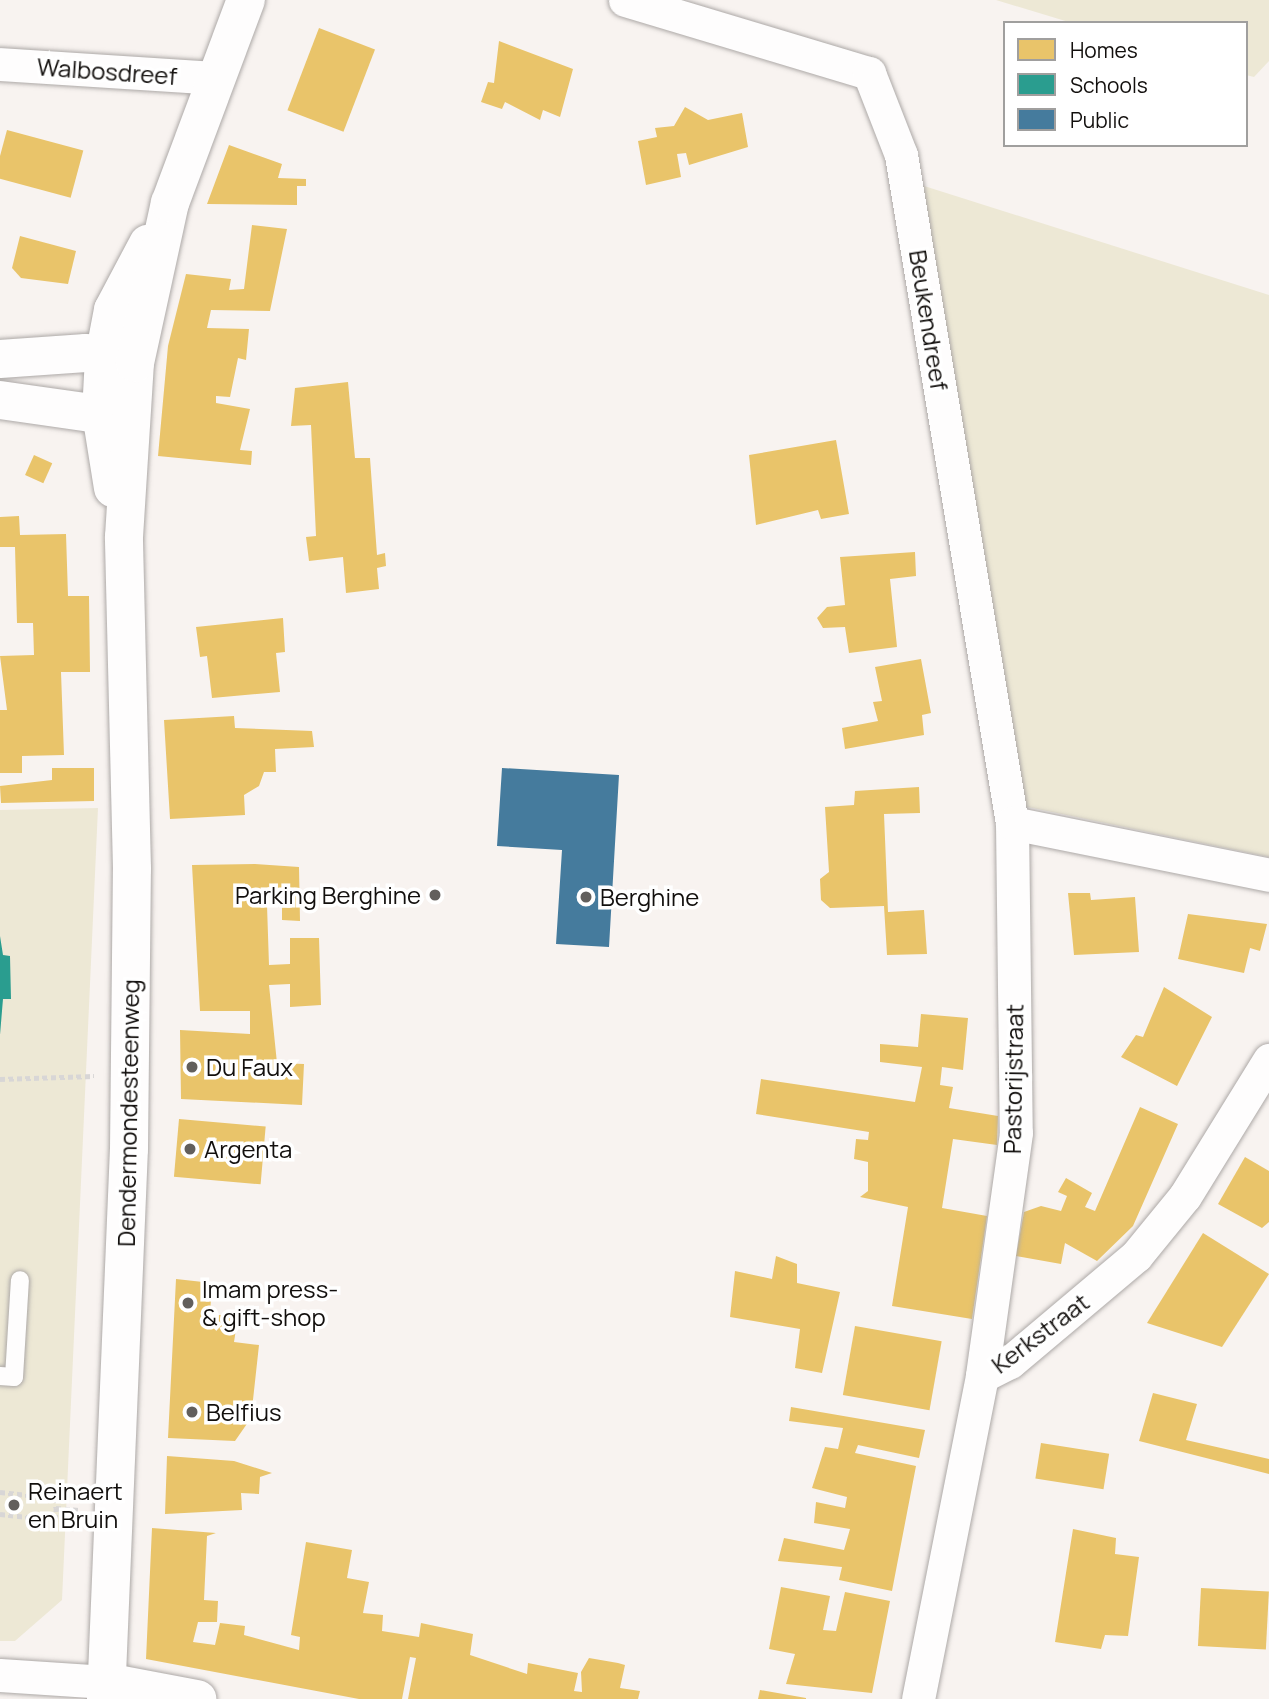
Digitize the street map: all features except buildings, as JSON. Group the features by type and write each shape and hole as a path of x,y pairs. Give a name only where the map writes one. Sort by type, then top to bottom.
{"main road":[{"name":"Dendermondesteenweg","path":"106,1691 130,1080 124,527 116,416 120,360 170,203 214,78 246,0"},
{"path":"0,359 120,360"},
{"path":"0,400 116,416"},
{"path":"106,1691 197,1699"}],"street":[{"name":"Beukendreef","path":"625,0 869,74 882,97 901,155 1012,823"},
{"name":"Walbosdreef","path":"0,64 214,78"},
{"path":"1012,823 1269,875"},
{"name":"Pastorijstraat","path":"982,1376 1016,1133 1012,823"},
{"name":"Kerkstraat","path":"918,1699 982,1376 1010,1362 1136,1256 1185,1196 1269,1060"},
{"path":"0,1675 106,1691"}],"lane":[{"path":"0,1376 13,1377 20,1280"}],"path":[{"path":"0,1079 62,1073 130,1080"},
{"path":"0,1492 56,1498 55,1520 0,1514"},
{"path":"56,1508 115,1511"}],"shaded area":[{"path":"996,0 1269,0 1269,61 1254,77 1248,76 1248,21 1065,21"},
{"path":"921,185 1269,295 1269,857 1023,806"},
{"path":"98,808 62,1600 15,1641 0,1641 0,810"}],"place":[{"name":"Parking Berghine","path":"435,895"},
{"name":"Berghine","path":"586,897"},
{"name":"Du Faux","path":"192,1067"},
{"name":"Argenta","path":"190,1149"},
{"name":"Imam press- & gift-shop","path":"188,1303"},
{"name":"Belfius","path":"192,1412"},
{"name":"Reinaert en Bruin","path":"14,1505"}]}
